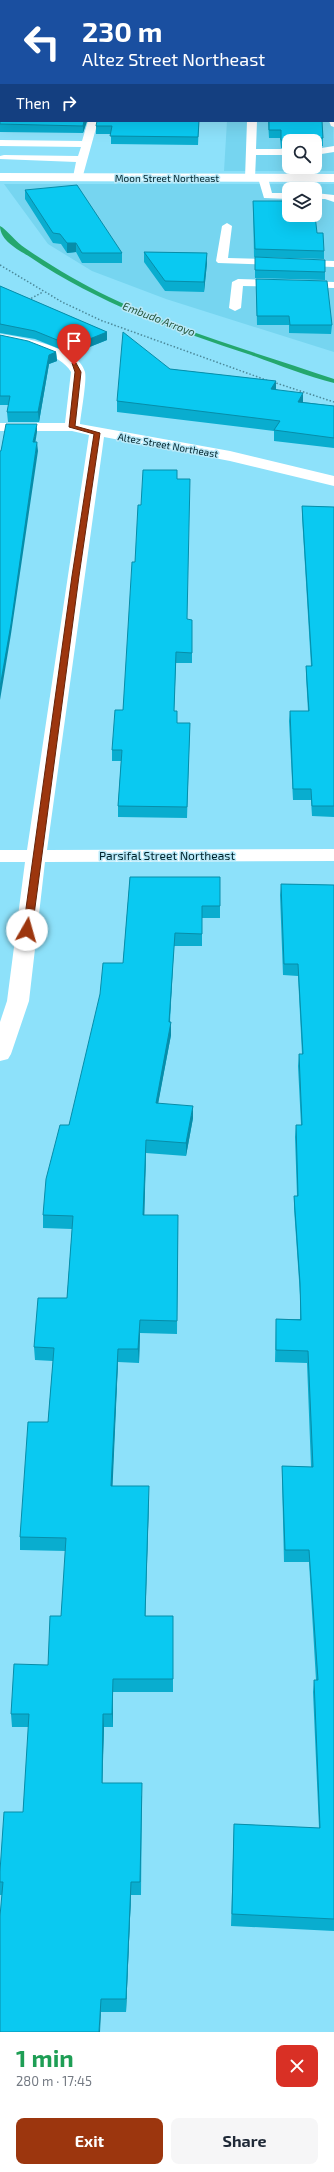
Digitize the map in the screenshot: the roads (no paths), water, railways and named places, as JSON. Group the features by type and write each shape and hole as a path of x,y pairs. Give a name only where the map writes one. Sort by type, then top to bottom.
{"street":[{"name":"Moon Street Northeast","path":"0,177 330,178"},
{"path":"0,338 14,340 66,358 74,365 78,372 72,427"},
{"name":"Altez Street Northeast","path":"0,427 72,427 97,433 230,456 334,481"},
{"path":"0,1054 18,1001 36,856 75,576 97,433"},
{"name":"Parsifal Street Northeast","path":"0,856 334,855"}],"lane":[{"path":"78,177 81,159 88,144 93,122"},
{"path":"250,178 252,122"},
{"path":"0,143 88,144"},
{"path":"322,151 334,149"},
{"path":"251,152 282,152"},
{"path":"2,155 81,159"},
{"path":"2,155 15,177"},
{"path":"264,178 268,196 282,196"},
{"path":"330,178 330,198"},
{"path":"227,226 222,261 334,264"},
{"path":"235,308 238,282 334,285"}],"waterway":[{"name":"Embudo Arroyo","path":"0,228 12,242 71,280 144,315 220,343 334,381"}]}
